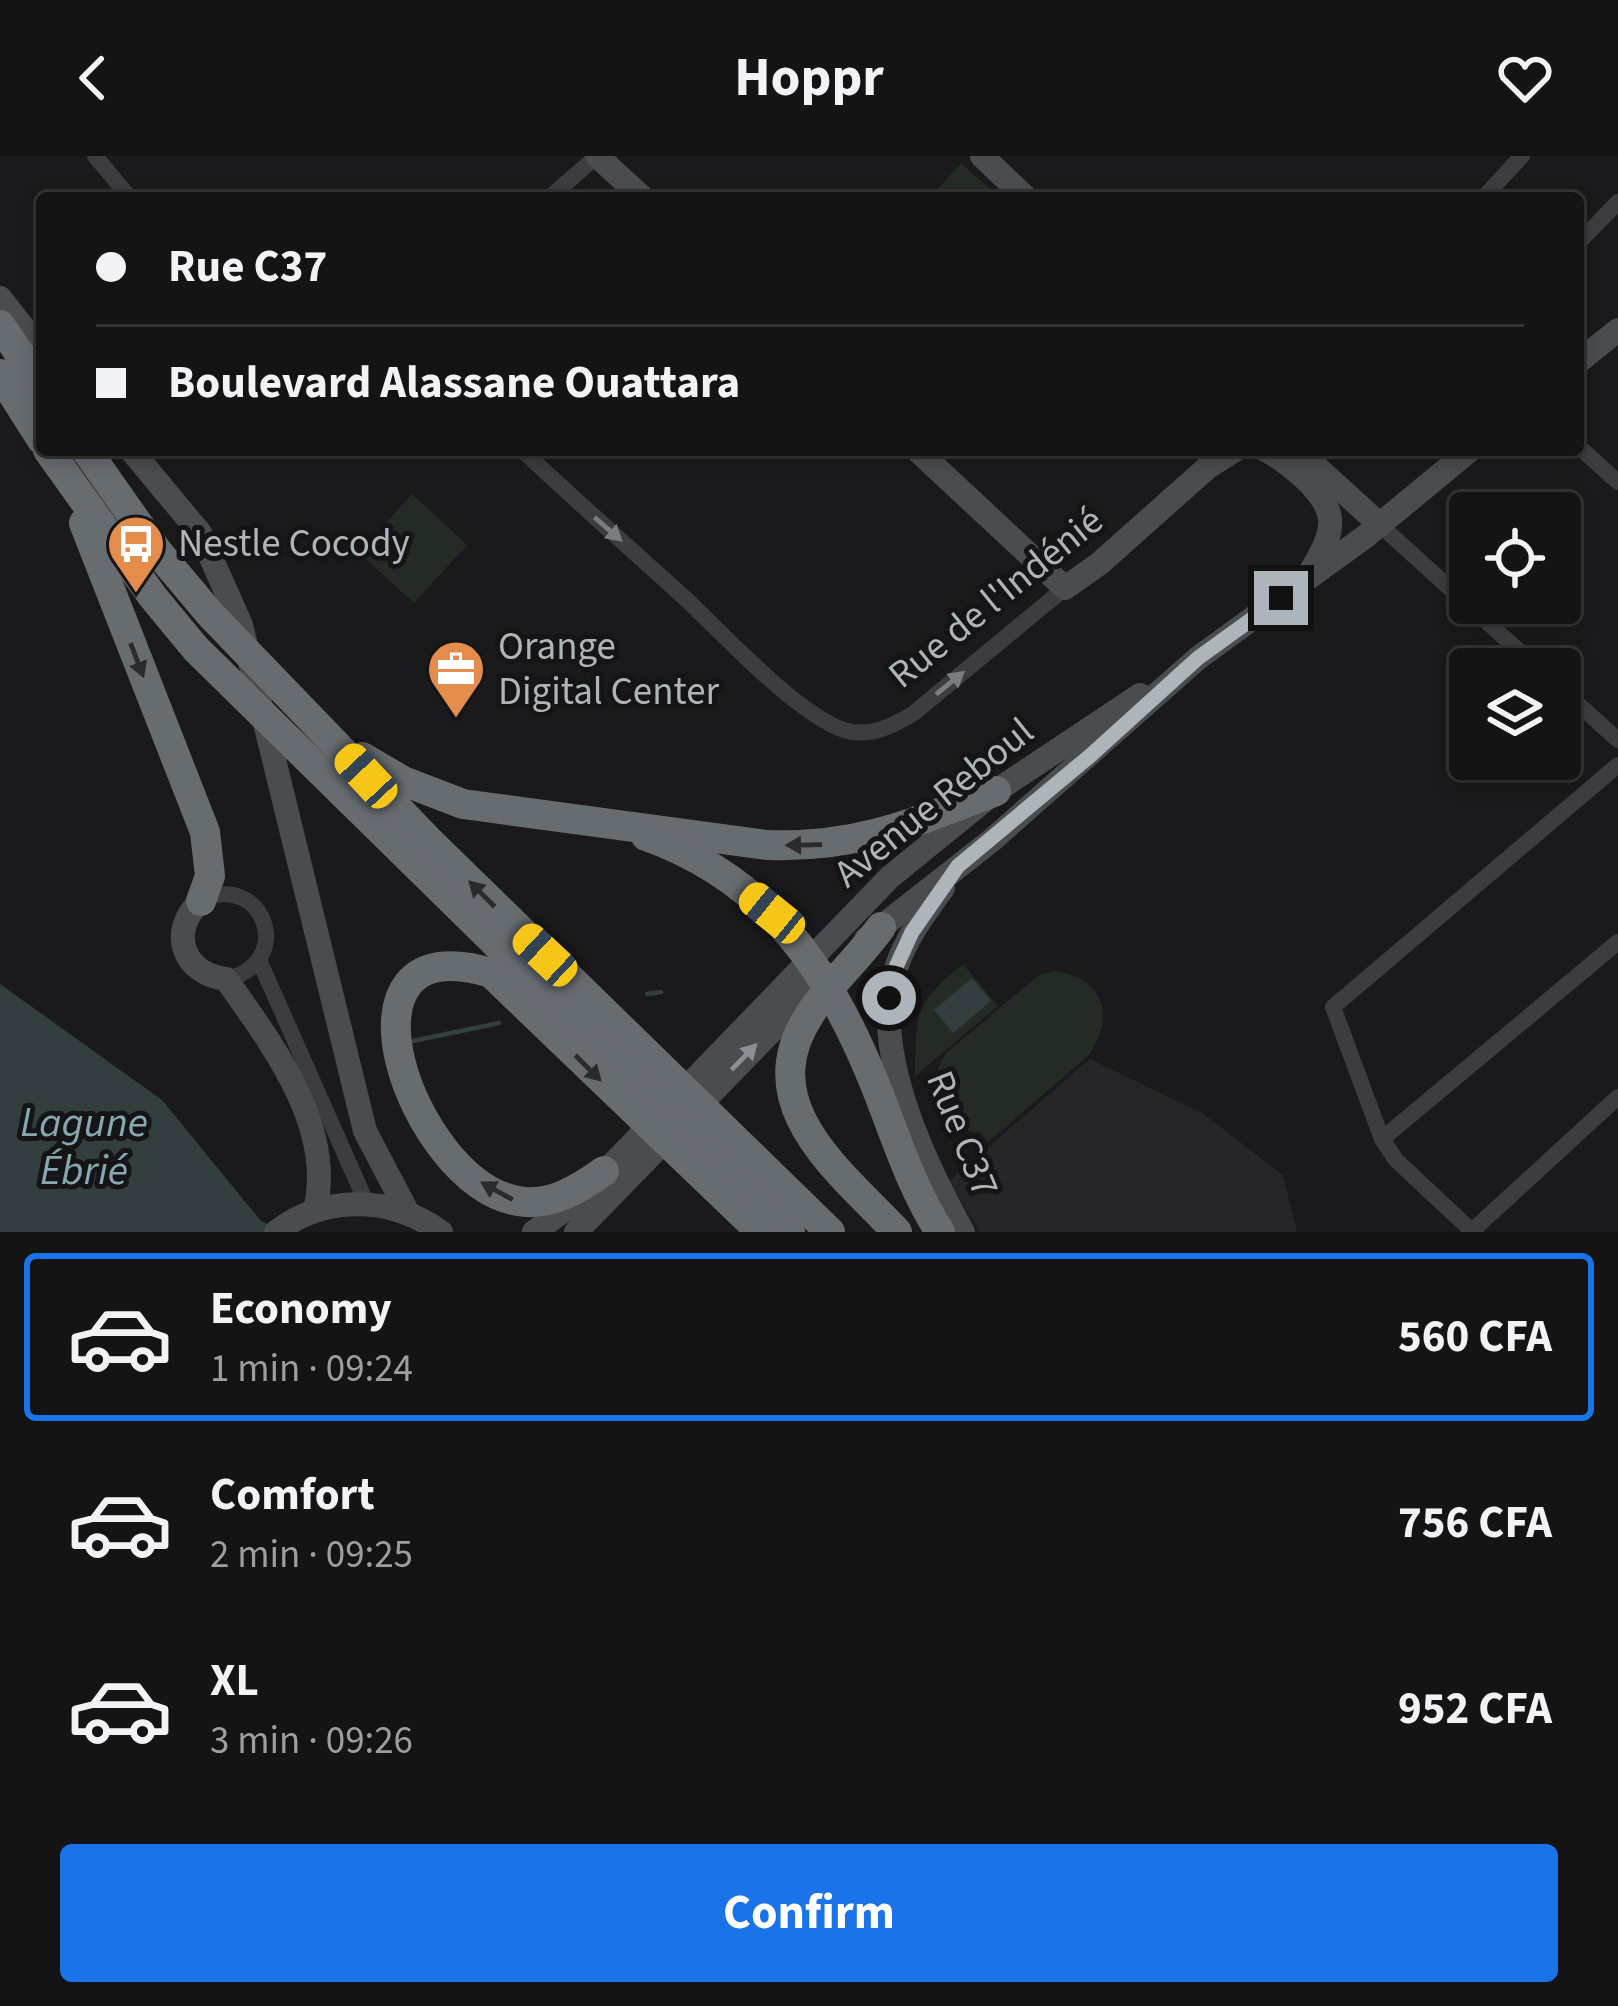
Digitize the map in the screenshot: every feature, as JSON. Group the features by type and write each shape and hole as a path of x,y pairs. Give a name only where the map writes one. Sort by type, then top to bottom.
{"highway":[{"path":"0,325 36,378"},
{"path":"0,374 36,431"},
{"path":"90,456 157,551 211,615 517,928 638,1082"},
{"path":"56,461 205,832 210,876 201,901"},
{"path":"56,461 196,650 790,1232"},
{"path":"336,743 403,781 463,804 767,845 856,841 996,791"},
{"path":"588,818 668,844 704,863 772,913 831,988 878,1091 899,1152 940,1232"},
{"path":"880,927 808,1016 796,1042 790,1075 801,1123 815,1144 898,1232"},
{"path":"604,1171 566,1195 532,1202 506,1198 470,1174 432,1133 398,1062 395,1012 403,992 420,972 461,964 491,973 638,1082 734,1174 830,1232"},
{"path":"734,1174 761,1232"}],"main road":[{"path":"596,156 636,192"},
{"path":"982,156 1020,192"},
{"path":"0,298 36,343"},
{"path":"1584,357 1618,330"},
{"path":"136,456 200,533 251,653 365,1131 408,1213"},
{"path":"923,456 1065,588"},
{"name":"Rue de l'Indénié","path":"1065,588 1225,456"},
{"path":"1273,456 1315,488 1328,506 1331,524 1326,546 1306,580"},
{"path":"1305,456 1380,525"},
{"path":"576,1232 809,990 880,927 1091,755 1198,658 1380,525 1463,456"},
{"name":"Avenue Reboul","path":"534,1232 577,1201 876,891 996,791 1198,658"},
{"name":"Rue C37","path":"958,866 912,932 889,998 890,1039 902,1091 925,1156 963,1232"},
{"path":"201,901 184,922 184,949 200,971 226,979 267,1040 301,1104 320,1161 295,1220"},
{"path":"295,1220 367,1204 408,1213 441,1232"}],"street":[{"path":"94,156 125,192"},
{"path":"556,192 596,156"},
{"path":"1489,192 1522,156"},
{"path":"1584,237 1618,202"},
{"path":"1584,451 1618,482"},
{"name":"Rue de l'Indénié","path":"528,456 756,665 814,712 847,731 892,726 914,713 1065,588"},
{"path":"1380,525 1516,648"},
{"path":"1581,707 1618,740"},
{"path":"1618,765 1333,1007 1382,1139 1420,1186 1473,1232 1618,1097"},
{"path":"201,901 226,893 250,902 265,922 267,935 259,960 239,976 226,979"},
{"path":"1382,1139 1618,942"},
{"path":"259,960 367,1204"}],"shaded area":[{"path":"961,163 993,192 935,192"},
{"path":"412,494 467,545 414,603 359,553"},
{"path":"963,964 998,1006 915,1076 921,1012 935,990"},
{"path":"1055,971 1072,975 1095,991 1103,1014 1097,1041 1089,1055 988,1142 981,1133 967,1130 946,1115 936,1092 939,1066 946,1053 1039,975"},
{"path":"1090,1059 1202,1113 1283,1175 1297,1232 980,1232 948,1182"}],"water":[{"path":"972,978 991,1001 953,1033 934,1010"},
{"name":"Lagune Ébrié","path":"0,984 162,1100 261,1221 283,1232 0,1232"}],"waterway":[{"path":"647,994 661,992"},
{"path":"413,1041 499,1023"}],"place":[{"name":"Nestle Cocody","path":"136,595"},
{"name":"Orange Digital Center","path":"456,720"}],"route":[{"path":"889,998 912,932 958,866 1198,658 1281,598"}]}
